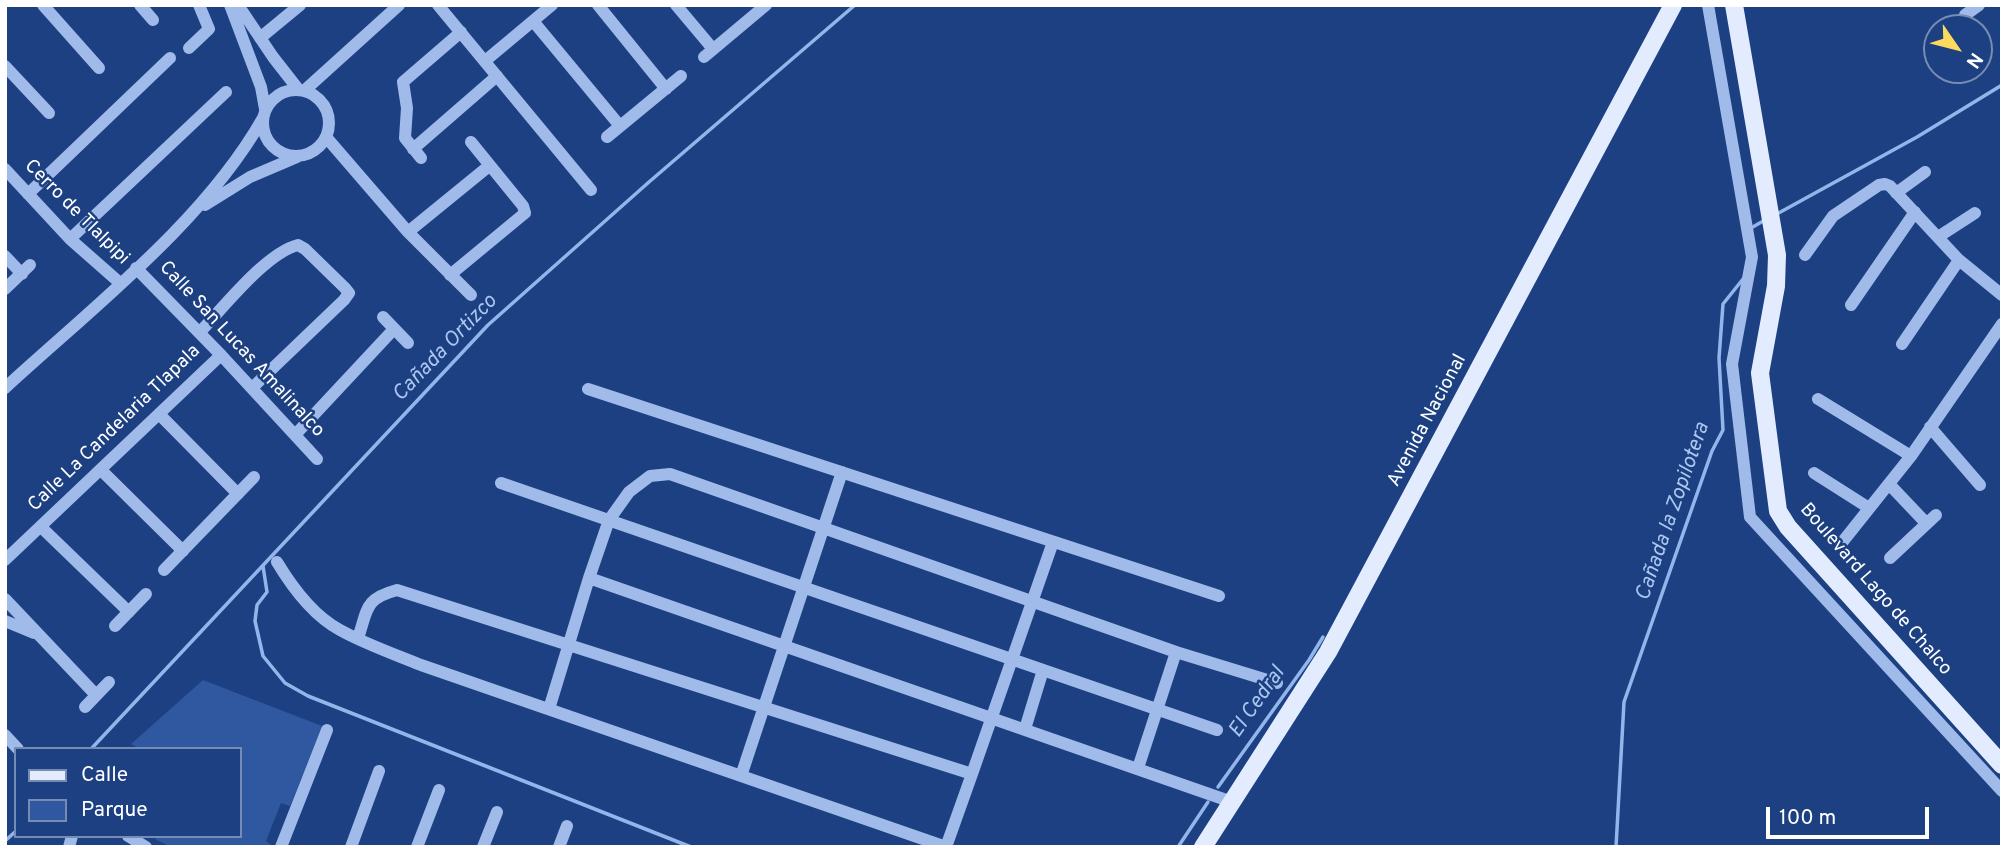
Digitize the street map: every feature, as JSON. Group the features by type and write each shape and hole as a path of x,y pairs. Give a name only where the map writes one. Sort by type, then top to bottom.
{"main road":[{"name":"Avenida Nacional","path":"1203,847 1328,652 1673,5"},
{"name":"Boulevard Lago de Chalco","path":"1734,5 1777,255 1776,286 1760,373 1778,511 1788,527 2002,765"}],"street":[{"path":"43,5 99,68"},
{"path":"140,5 153,20"},
{"path":"189,48 209,29 199,5"},
{"path":"230,5 261,86 266,138 280,152 300,156"},
{"path":"238,5 301,90"},
{"path":"260,38 300,5"},
{"path":"301,90 399,5"},
{"path":"438,5 591,190"},
{"path":"485,61 552,5"},
{"path":"598,5 666,89"},
{"path":"676,5 708,53 760,7"},
{"path":"1708,5 1752,257 1732,364 1750,517 2002,791"},
{"path":"533,21 621,126"},
{"path":"460,32 403,82 407,107 405,138 417,153 497,76"},
{"path":"27,194 170,58"},
{"path":"5,66 49,113"},
{"path":"607,137 681,76"},
{"path":"5,388 193,213 247,146 264,114 279,94 301,90 315,95 328,114 329,126 326,137 319,146 250,177 193,213"},
{"path":"70,239 226,92"},
{"path":"326,137 408,232 471,295"},
{"path":"450,275 525,213 523,206 471,142"},
{"path":"408,232 489,166"},
{"name":"Cerro de Tlalpipi","path":"5,169 70,239 120,283"},
{"path":"1896,193 1925,172"},
{"path":"1805,255 1833,216 1885,184 1890,186 1959,260 2002,295"},
{"path":"1851,305 1915,212"},
{"path":"1938,237 1975,214"},
{"path":"200,332 274,257 298,244 349,293 252,388"},
{"path":"5,256 26,270 5,289"},
{"path":"1902,344 1959,260"},
{"name":"Calle San Lucas Amalinalco","path":"136,268 200,332 317,459"},
{"path":"383,317 408,343"},
{"path":"1840,545 1911,456 2002,324"},
{"path":"295,435 394,329"},
{"name":"Calle La Candelaria Tlapala","path":"5,559 221,355"},
{"path":"588,389 1219,596"},
{"path":"1818,399 1911,456"},
{"path":"160,415 238,494"},
{"path":"1930,427 1980,485"},
{"path":"101,470 183,551"},
{"path":"741,776 842,472"},
{"path":"1814,473 1869,508"},
{"path":"549,709 609,520 629,492 650,476 670,474 1177,652 1277,683"},
{"path":"164,570 254,477"},
{"path":"501,482 1217,730"},
{"path":"1889,484 1931,519 1890,558"},
{"path":"41,527 128,612"},
{"path":"277,562 296,593 337,630 421,665 946,847 1054,542"},
{"path":"589,578 1232,802"},
{"path":"358,638 369,604 379,595 397,590 972,774"},
{"path":"115,626 146,594"},
{"path":"5,599 96,695"},
{"path":"5,621 38,634"},
{"path":"1138,768 1177,652"},
{"path":"1025,729 1043,670"},
{"path":"85,707 109,682"},
{"path":"281,847 327,730"},
{"path":"351,847 379,772"},
{"path":"417,847 439,790"},
{"path":"483,847 497,812"},
{"path":"559,847 567,826"}],"green space":[{"path":"203,680 322,726 290,806 281,803 266,841 274,847 171,847 155,839 242,838 242,747 136,747 131,744"}],"waterway":[{"name":"Cañada Ortizco","path":"93,747 488,325 855,5"},
{"name":"Cañada la Zopilotera","path":"1775,215 1917,137 2002,85"},
{"name":"Cañada la Zopilotera","path":"1751,228 1765,220"},
{"name":"Cañada la Zopilotera","path":"1616,847 1624,702 1712,451 1723,430 1719,358 1723,304 1743,279"},
{"path":"263,566 267,592 257,605 255,621 263,656 285,683 308,696 691,847"},
{"name":"El Cedral","path":"1218,787 1323,637"},
{"name":"El Cedral","path":"1178,847 1208,802"},
{"name":"Cañada Ortizco","path":"5,841 14,833"}]}
